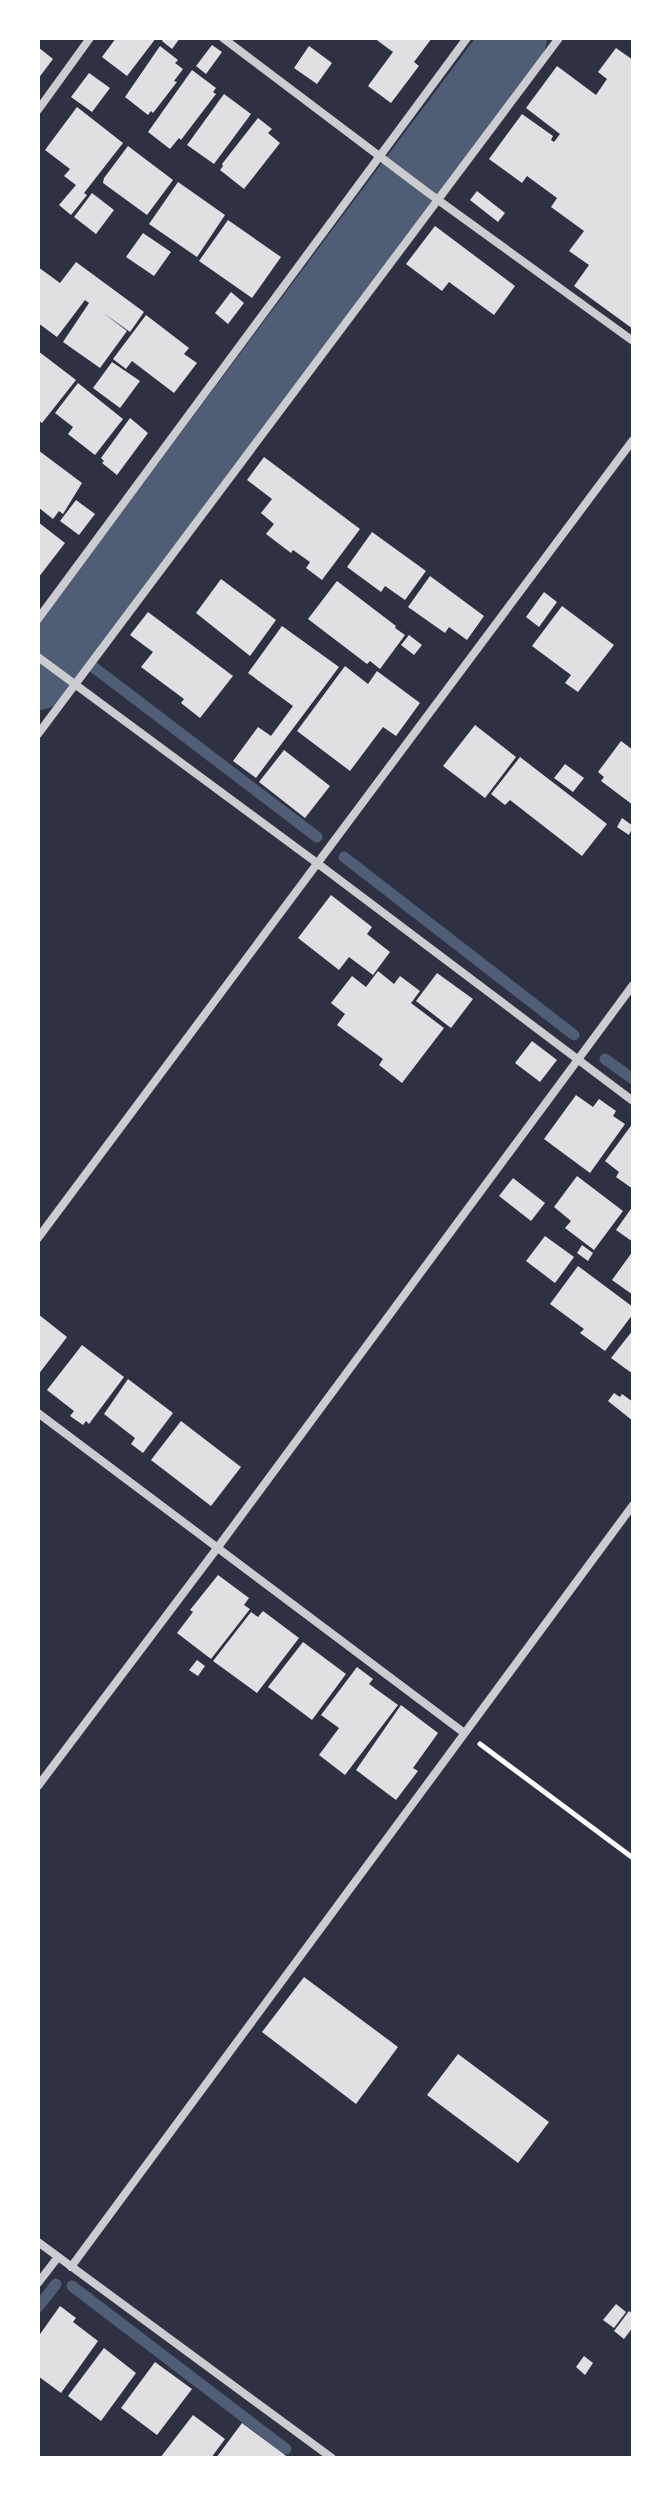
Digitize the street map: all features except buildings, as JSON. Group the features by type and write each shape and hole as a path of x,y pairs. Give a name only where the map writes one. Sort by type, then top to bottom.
{"street":[{"path":"38,110 90,38"},
{"path":"223,38 427,192 633,341"},
{"path":"38,619 467,38"},
{"path":"38,734 559,38"},
{"path":"38,1238 633,440"},
{"path":"38,657 633,1101"},
{"path":"38,1786 633,985"},
{"path":"38,1413 463,1732"},
{"path":"71,2267 633,1505"},
{"path":"38,2242 332,2458"},
{"path":"38,2283 58,2257"}],"path":[{"path":"463,1732 633,1858"}],"waterway":[{"path":"38,678 515,38"},
{"path":"63,644 317,837"},
{"path":"344,857 574,1035"},
{"path":"605,1059 633,1079"},
{"path":"38,2307 56,2284"},
{"path":"72,2286 286,2449"}]}
